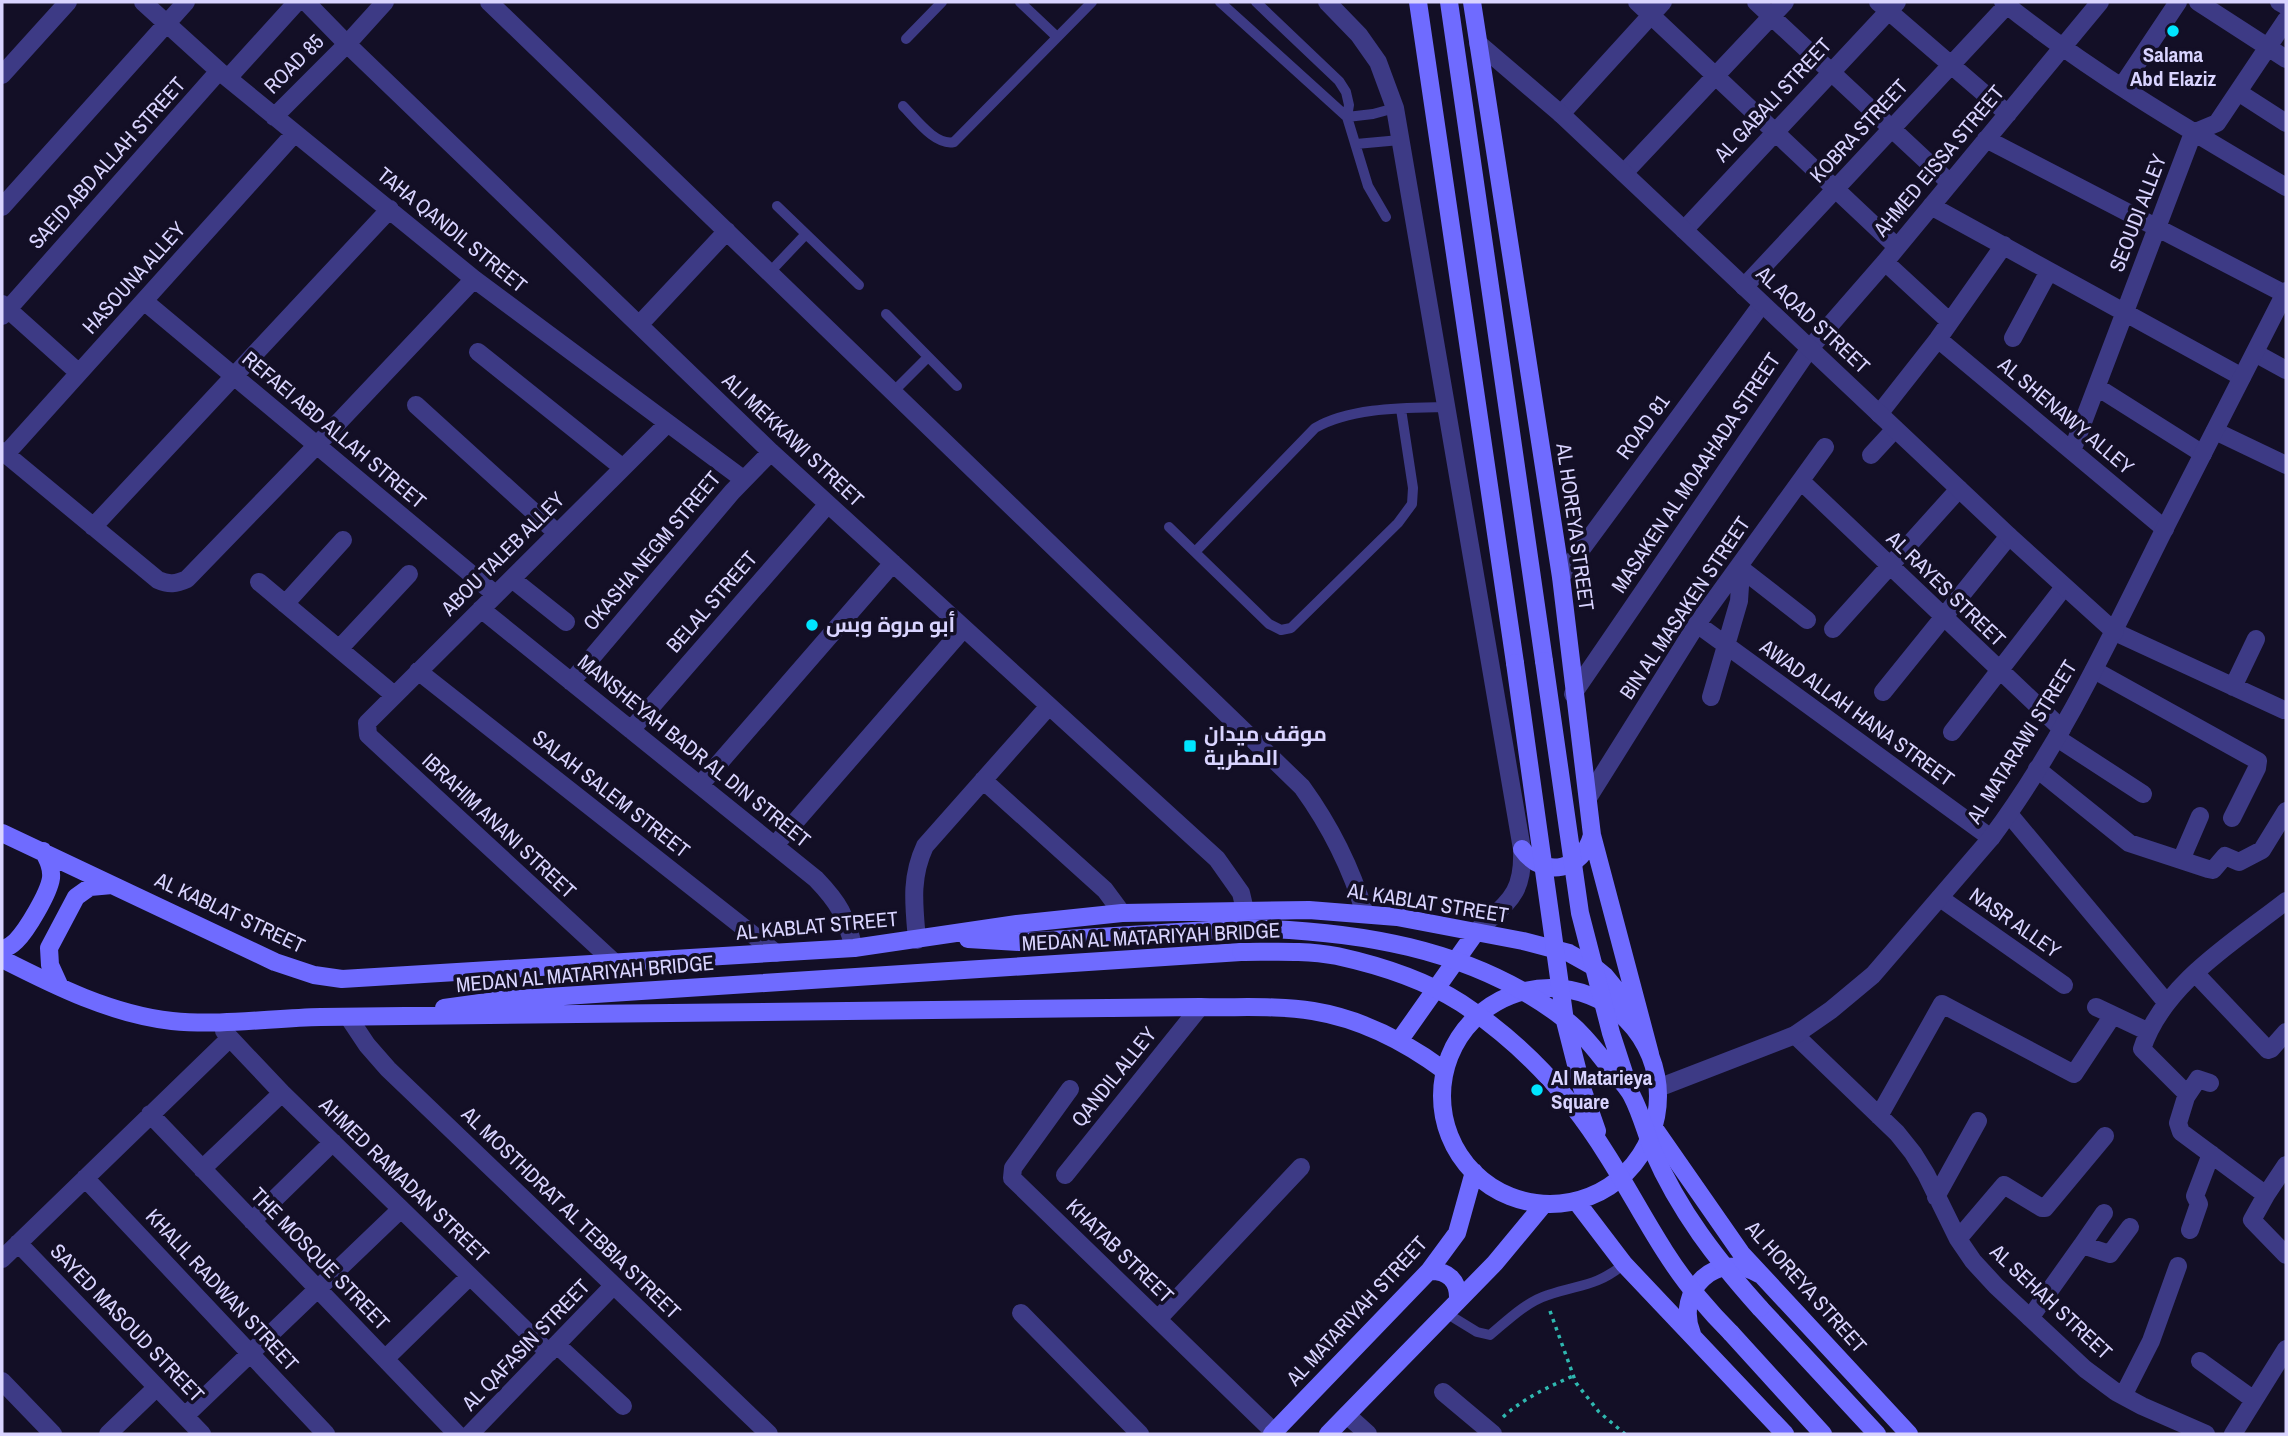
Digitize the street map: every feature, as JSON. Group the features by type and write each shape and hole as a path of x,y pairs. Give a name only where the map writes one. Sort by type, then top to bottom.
{"main road":[{"path":"1418,2 1565,1021 1582,1088 1606,1152"},
{"path":"1449,2 1580,913 1611,1033 1632,1095"},
{"name":"AL HOREYA STREET","path":"1472,2 1561,577 1592,835 1650,1054"},
{"name":"AL KABLAT STREET","path":"2,832 275,962 314,975 342,979 853,948 1017,924 1122,913 1243,919 1309,910 1397,917 1556,948 1582,959 1605,976 1614,987 1628,1021"},
{"path":"1522,849 1541,865 1560,867 1578,860 1592,835"},
{"path":"2,950 23,933 48,890 51,871 49,860 43,851"},
{"path":"60,987 50,965 49,948 76,897 82,891 99,885 119,887"},
{"name":"MEDAN AL MATARIYAH BRIDGE","path":"943,936 1019,942 1243,919 1293,929 1393,942 1474,966 1524,992 1564,1018 1632,1095 1654,1152 1709,1249 1877,1434"},
{"path":"1399,1041 1476,932"},
{"name":"MEDAN AL MATARIYAH BRIDGE","path":"396,1017 502,1000 1241,952 1291,951 1335,956 1380,968 1425,985 1459,1002 1500,1033 1545,1073 1606,1152 1659,1243 1698,1297 1823,1434"},
{"path":"2,959 60,987 124,1012 171,1021 217,1023 293,1018 1200,1007 1312,1010 1350,1020 1399,1041 1419,1051 1445,1071"},
{"path":"1548,988 1583,993 1606,1004 1628,1021 1650,1054 1658,1088 1654,1128 1648,1143 1630,1170 1606,1189 1576,1201 1544,1204 1525,1201 1489,1185 1474,1172 1452,1142 1443,1107 1445,1071 1451,1054 1469,1024 1490,1007 1513,995 1548,988"},
{"name":"AL HOREYA STREET","path":"1654,1128 1741,1253 1909,1434"},
{"name":"AL MATARIYAH STREET","path":"1273,1433 1429,1271 1457,1233 1474,1172"},
{"path":"1576,1201 1624,1264 1785,1434"},
{"path":"1328,1434 1495,1263 1544,1204"},
{"path":"1693,1335 1687,1305 1701,1279 1710,1272 1731,1266 1742,1266 1762,1276"},
{"path":"1429,1271 1445,1273 1456,1284 1452,1307"}],"street":[{"path":"2,75 68,2"},
{"name":"TAHA QANDIL STREET","path":"143,2 223,75 474,279 743,479"},
{"path":"2,207 186,2"},
{"name":"SAEID ABD ALLAH STREET","path":"4,310 223,75 297,2"},
{"name":"ALI MEKKAWI STREET","path":"306,2 771,452 1217,859 1241,893 1243,919"},
{"path":"347,44 385,2"},
{"path":"489,2 1301,788 1332,832 1344,855 1364,914"},
{"path":"1327,2 1359,35 1378,62 1395,108 1522,849 1523,869 1517,889 1508,904 1476,932"},
{"path":"1637,2 1657,8 1716,76 1897,247"},
{"path":"1756,2 1950,183"},
{"path":"1624,173 1785,2"},
{"name":"AHMED EISSA STREET","path":"1810,348 1885,262 2100,2"},
{"path":"2122,86 2178,2"},
{"path":"2198,2 2286,59"},
{"path":"2279,2 2286,6"},
{"path":"2005,4 2062,48 2193,133 2286,187"},
{"name":"KOBRA STREET","path":"1744,287 2005,4"},
{"path":"1888,5 2008,114"},
{"name":"AL GABALI STREET","path":"1684,230 1888,5"},
{"path":"1561,114 1657,8"},
{"path":"2193,133 2217,123 2286,20"},
{"name":"AL AQAD STREET","path":"1478,43 1561,114 2009,536 2115,632 2284,710"},
{"name":"ROAD 85","path":"274,117 347,44"},
{"path":"2238,92 2286,123"},
{"name":"HASOUNA ALLEY","path":"4,453 295,132"},
{"name":"SEOUDI ALLEY","path":"2072,451 2193,133"},
{"path":"1986,139 2286,293"},
{"path":"1931,206 2242,377"},
{"path":"93,527 390,209"},
{"path":"639,325 727,232"},
{"path":"1879,414 1938,339 2004,245"},
{"path":"1885,262 1950,322"},
{"path":"2013,338 2049,271"},
{"path":"4,453 158,580 173,584 187,579 474,279"},
{"name":"AL MATARAWI STREET","path":"1658,1088 1795,1035 1831,1010 1873,975 1991,838 2059,733 2115,632 2286,293"},
{"name":"REFAEI ABD ALLAH STREET","path":"144,301 495,594"},
{"name":"ROAD 81","path":"1561,577 1762,304"},
{"path":"4,310 79,373"},
{"name":"AL SHENAWY ALLEY","path":"1938,339 2165,529"},
{"name":"MASAKEN AL MOAAHADA STREET","path":"1573,694 1810,348"},
{"path":"478,352 623,468"},
{"path":"2255,353 2286,370"},
{"path":"2096,387 2203,454"},
{"path":"416,405 557,533"},
{"name":"ABOU TALEB ALLEY","path":"371,717 667,424"},
{"path":"1871,456 1895,429"},
{"path":"2215,431 2286,465"},
{"name":"BIN AL MASAKEN STREET","path":"1588,798 1697,624 1825,447"},
{"name":"OKASHA NEGM STREET","path":"571,682 743,479 771,452"},
{"name":"AL RAYES STREET","path":"1801,481 1999,671 2059,733 2143,794"},
{"path":"1833,629 1959,489"},
{"name":"BELAL STREET","path":"631,730 828,504"},
{"path":"1883,692 2009,536"},
{"path":"285,604 343,540"},
{"path":"700,785 893,563"},
{"path":"1737,569 1807,620"},
{"path":"1710,697 1739,601 1737,569"},
{"path":"339,649 409,574"},
{"path":"512,579 566,622"},
{"path":"259,582 394,695"},
{"path":"1952,732 2064,587"},
{"name":"MANSHEYAH BADR AL DIN STREET","path":"481,609 816,879 836,901 847,920 853,948"},
{"name":"AWAD ALLAH HANA STREET","path":"1697,624 1991,838"},
{"path":"775,845 964,628"},
{"path":"2233,687 2256,639"},
{"path":"2094,670 2258,761 2258,768 2232,818"},
{"name":"SALAH SALEM STREET","path":"418,671 776,953"},
{"path":"917,940 914,890 917,863 925,846 1049,706"},
{"name":"IBRAHIM ANANI STREET","path":"371,717 367,723 368,735 615,963"},
{"path":"2037,769 2122,839 2138,847 2213,870 2225,856 2241,861 2263,848 2286,811"},
{"path":"984,780 1105,890 1122,913"},
{"path":"2009,814 2166,1002"},
{"path":"2181,860 2200,816"},
{"name":"NASR ALLEY","path":"1940,898 2064,985"},
{"path":"2186,1097 2184,1090 2143,1052 2142,1046 2166,1002 2195,973 2286,901"},
{"path":"2195,973 2268,1051 2286,1032"},
{"path":"1879,1116 1942,1004 2074,1074 2113,1015"},
{"name":"QANDIL ALLEY","path":"1065,1175 1200,1007"},
{"path":"2096,1007 2150,1032"},
{"name":"AL MOSTHDRAT AL TEBBIA STREET","path":"349,1018 367,1045 388,1069 769,1434"},
{"name":"AHMED RAMADAN STREET","path":"217,1023 282,1093 470,1276 623,1406"},
{"name":"AL SEHAH STREET","path":"1795,1035 1897,1133 1926,1174 1958,1240 1973,1261 2030,1318 2085,1369 2123,1396 2206,1434"},
{"path":"2,1259 230,1038"},
{"path":"2210,1083 2198,1079 2186,1097 2178,1127 2181,1132 2266,1195"},
{"name":"KHATAB STREET","path":"1070,1089 1012,1170 1012,1178 1273,1433"},
{"path":"202,1169 282,1093"},
{"name":"THE MOSQUE STREET","path":"150,1114 457,1434"},
{"path":"1936,1197 1978,1121"},
{"path":"1958,1240 2004,1185 2045,1208 2105,1136"},
{"path":"252,1221 333,1142"},
{"path":"2190,1230 2199,1204 2195,1196 2211,1154"},
{"path":"2286,1165 2252,1220 2286,1255"},
{"path":"1158,1319 1301,1167"},
{"name":"KHALIL RADWAN STREET","path":"85,1178 326,1434"},
{"path":"185,1416 401,1209"},
{"path":"2030,1318 2104,1213"},
{"path":"2082,1245 2110,1254 2130,1227"},
{"name":"SAYED MASOUD STREET","path":"18,1243 202,1434"},
{"path":"2123,1396 2151,1341 2178,1265"},
{"path":"385,1359 470,1276"},
{"name":"AL QAFASIN STREET","path":"470,1434 614,1286"},
{"path":"1021,1313 1140,1434"},
{"path":"2233,1434 2286,1350"},
{"path":"2200,1361 2254,1401"},
{"path":"2,1381 54,1434"},
{"path":"108,1434 157,1387"},
{"path":"1443,1392 1491,1432"},
{"path":"1347,1415 1368,1434"}],"lane":[{"path":"906,39 942,2"},
{"path":"1020,2 1057,37"},
{"path":"903,106 939,140 954,142 1092,2"},
{"path":"1220,2 1347,117 1395,108"},
{"path":"1256,2 1339,81 1346,92 1349,105 1347,117 1368,186 1387,217"},
{"path":"1356,144 1400,140"},
{"path":"777,206 859,285"},
{"path":"769,273 806,234"},
{"path":"886,314 957,386"},
{"path":"893,392 928,357"},
{"path":"1195,552 1315,428 1344,415 1447,407"},
{"path":"1169,527 1269,624 1281,630 1291,628 1398,523 1412,504 1413,488 1401,410"},
{"path":"1452,1307 1477,1332 1490,1335 1524,1307 1546,1295 1600,1281 1624,1264"}],"path":[{"path":"1546,1295 1576,1383 1599,1412 1625,1434"},
{"path":"1491,1432 1514,1408 1533,1395 1573,1376"}],"place":[{"name":"Salama Abd Elaziz","path":"2173,31"},
{"name":"أبو مروة وبس","path":"812,625"},
{"name":"موقف ميدان المطرية","path":"1190,746"},
{"name":"Al Matarieya Square","path":"1537,1090"}]}
